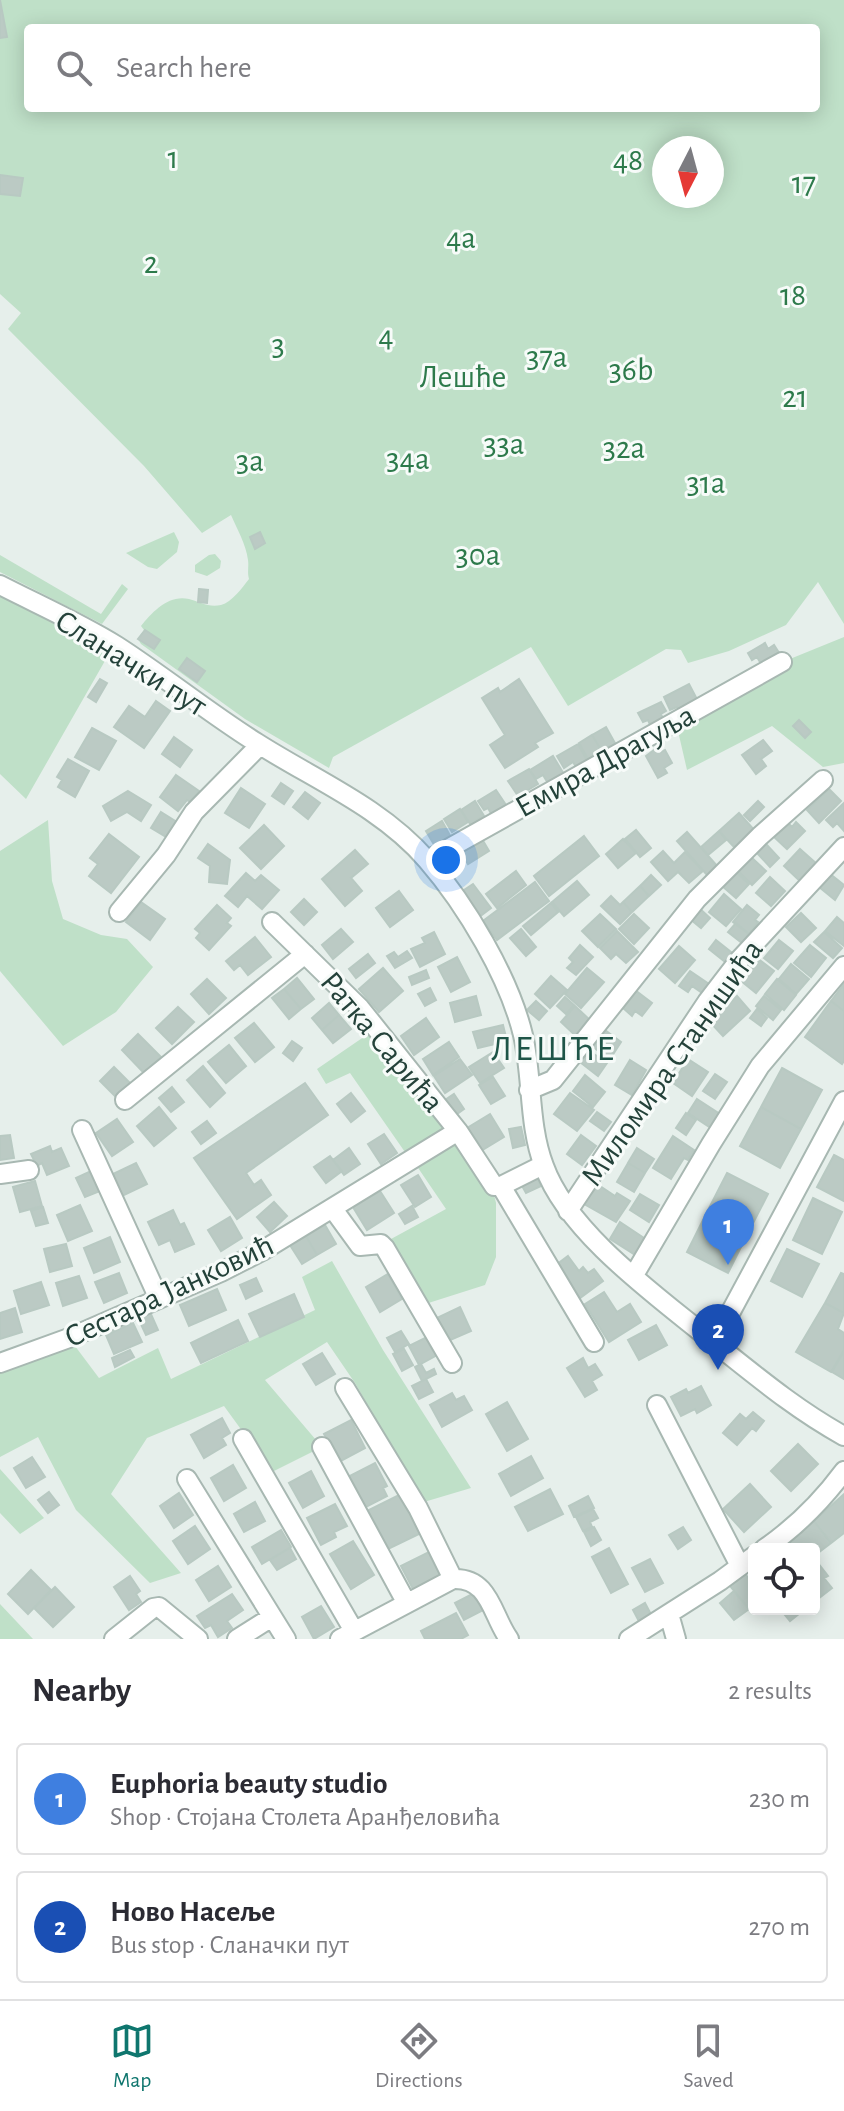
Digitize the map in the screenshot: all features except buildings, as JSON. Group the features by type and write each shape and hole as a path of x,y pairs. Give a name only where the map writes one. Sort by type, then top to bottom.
{"street":[{"name":"Сланачки пут","path":"0,585 96,633 260,745 373,812 428,860 478,934 505,985 524,1038 529,1090 543,1165 568,1211 587,1233 714,1343 791,1405 844,1436"},
{"name":"Емира Драгуља","path":"428,860 782,662"},
{"path":"119,912 166,855 194,812 260,745"},
{"path":"529,1090 553,1080 687,910 760,836 823,780"},
{"name":"Миломира Станишића","path":"568,1211 707,1002 740,959 844,847"},
{"name":"Ратка Сарића","path":"272,922 360,1008 458,1131 491,1182 501,1186 594,1342"},
{"name":"Ратка Сарића","path":"125,1100 305,954"},
{"path":"634,1275 760,1066 844,966"},
{"path":"714,1343 844,1101"},
{"path":"82,1130 159,1299"},
{"name":"Сестара Јанковић","path":"0,1363 57,1343 262,1251 458,1131"},
{"path":"501,1186 543,1165"},
{"path":"0,1174 29,1170"},
{"path":"333,1209 360,1246 375,1244 385,1248 452,1363"},
{"path":"345,1388 418,1508 453,1579"},
{"path":"629,1639 747,1561 657,1405"},
{"path":"243,1439 347,1635 453,1579 470,1581 481,1587 509,1639"},
{"path":"322,1447 406,1602"},
{"path":"773,1543 811,1511 844,1471"},
{"path":"187,1479 286,1639"},
{"path":"114,1639 153,1608 159,1607 198,1639"},
{"path":"669,1614 676,1639"},
{"path":"237,1639 272,1617"}],"green space":[{"name":"Лешће","path":"0,0 844,0 844,624 818,582 786,625 729,651 688,663 681,650 666,649 568,706 531,647 333,757 329,768 245,719 141,644 138,639 144,630 141,626 168,602 182,598 217,606 236,594 249,579 243,542 231,515 202,533 144,466 8,329 21,313 0,294"},
{"path":"174,532 179,542 177,552 157,569 126,553"},
{"path":"215,554 221,561 220,568 207,576 195,572 195,565"},
{"path":"0,555 101,614 122,584 128,589 102,624 0,572"},
{"path":"0,585 114,645 26,799 0,774"},
{"path":"844,637 844,763 823,767 772,726 687,770 678,731 724,693 785,661"},
{"path":"48,820 52,881 63,919 101,935 127,939 153,967 116,1012 63,1046 0,971 0,851"},
{"path":"371,1032 447,1129 407,1155 350,1073 326,1084 317,1069"},
{"path":"458,1131 491,1182 496,1203 496,1257 485,1285 419,1306 385,1248 391,1239 446,1209 412,1159"},
{"path":"332,1261 383,1350 471,1488 424,1502 355,1383 327,1342 265,1380 322,1447 272,1472 224,1406 147,1438 111,1494 181,1573 150,1583 76,1510 38,1437 0,1457 0,1363 69,1338 99,1378 158,1348 171,1379 315,1310 302,1277"},
{"path":"0,1469 44,1518 20,1534 0,1513"},
{"path":"0,1604 33,1639 0,1639"}],"place":[{"name":"Euphoria beauty studio","path":"728,1265"},
{"name":"Ново Насеље","path":"718,1370"}],"district":[{"name":"ЛЕШЋЕ","path":"554,1049"}],"park label":[{"name":"1","path":"173,158"},
{"name":"48","path":"628,160"},
{"name":"17","path":"804,183"},
{"name":"4a","path":"461,238"},
{"name":"2","path":"151,263"},
{"name":"18","path":"793,295"},
{"name":"4","path":"386,336"},
{"name":"3","path":"278,345"},
{"name":"37a","path":"547,357"},
{"name":"36b","path":"631,370"},
{"name":"21","path":"795,397"},
{"name":"33a","path":"504,444"},
{"name":"32a","path":"624,448"},
{"name":"34a","path":"408,459"},
{"name":"3a","path":"250,461"},
{"name":"31a","path":"706,483"},
{"name":"30a","path":"478,555"}]}
